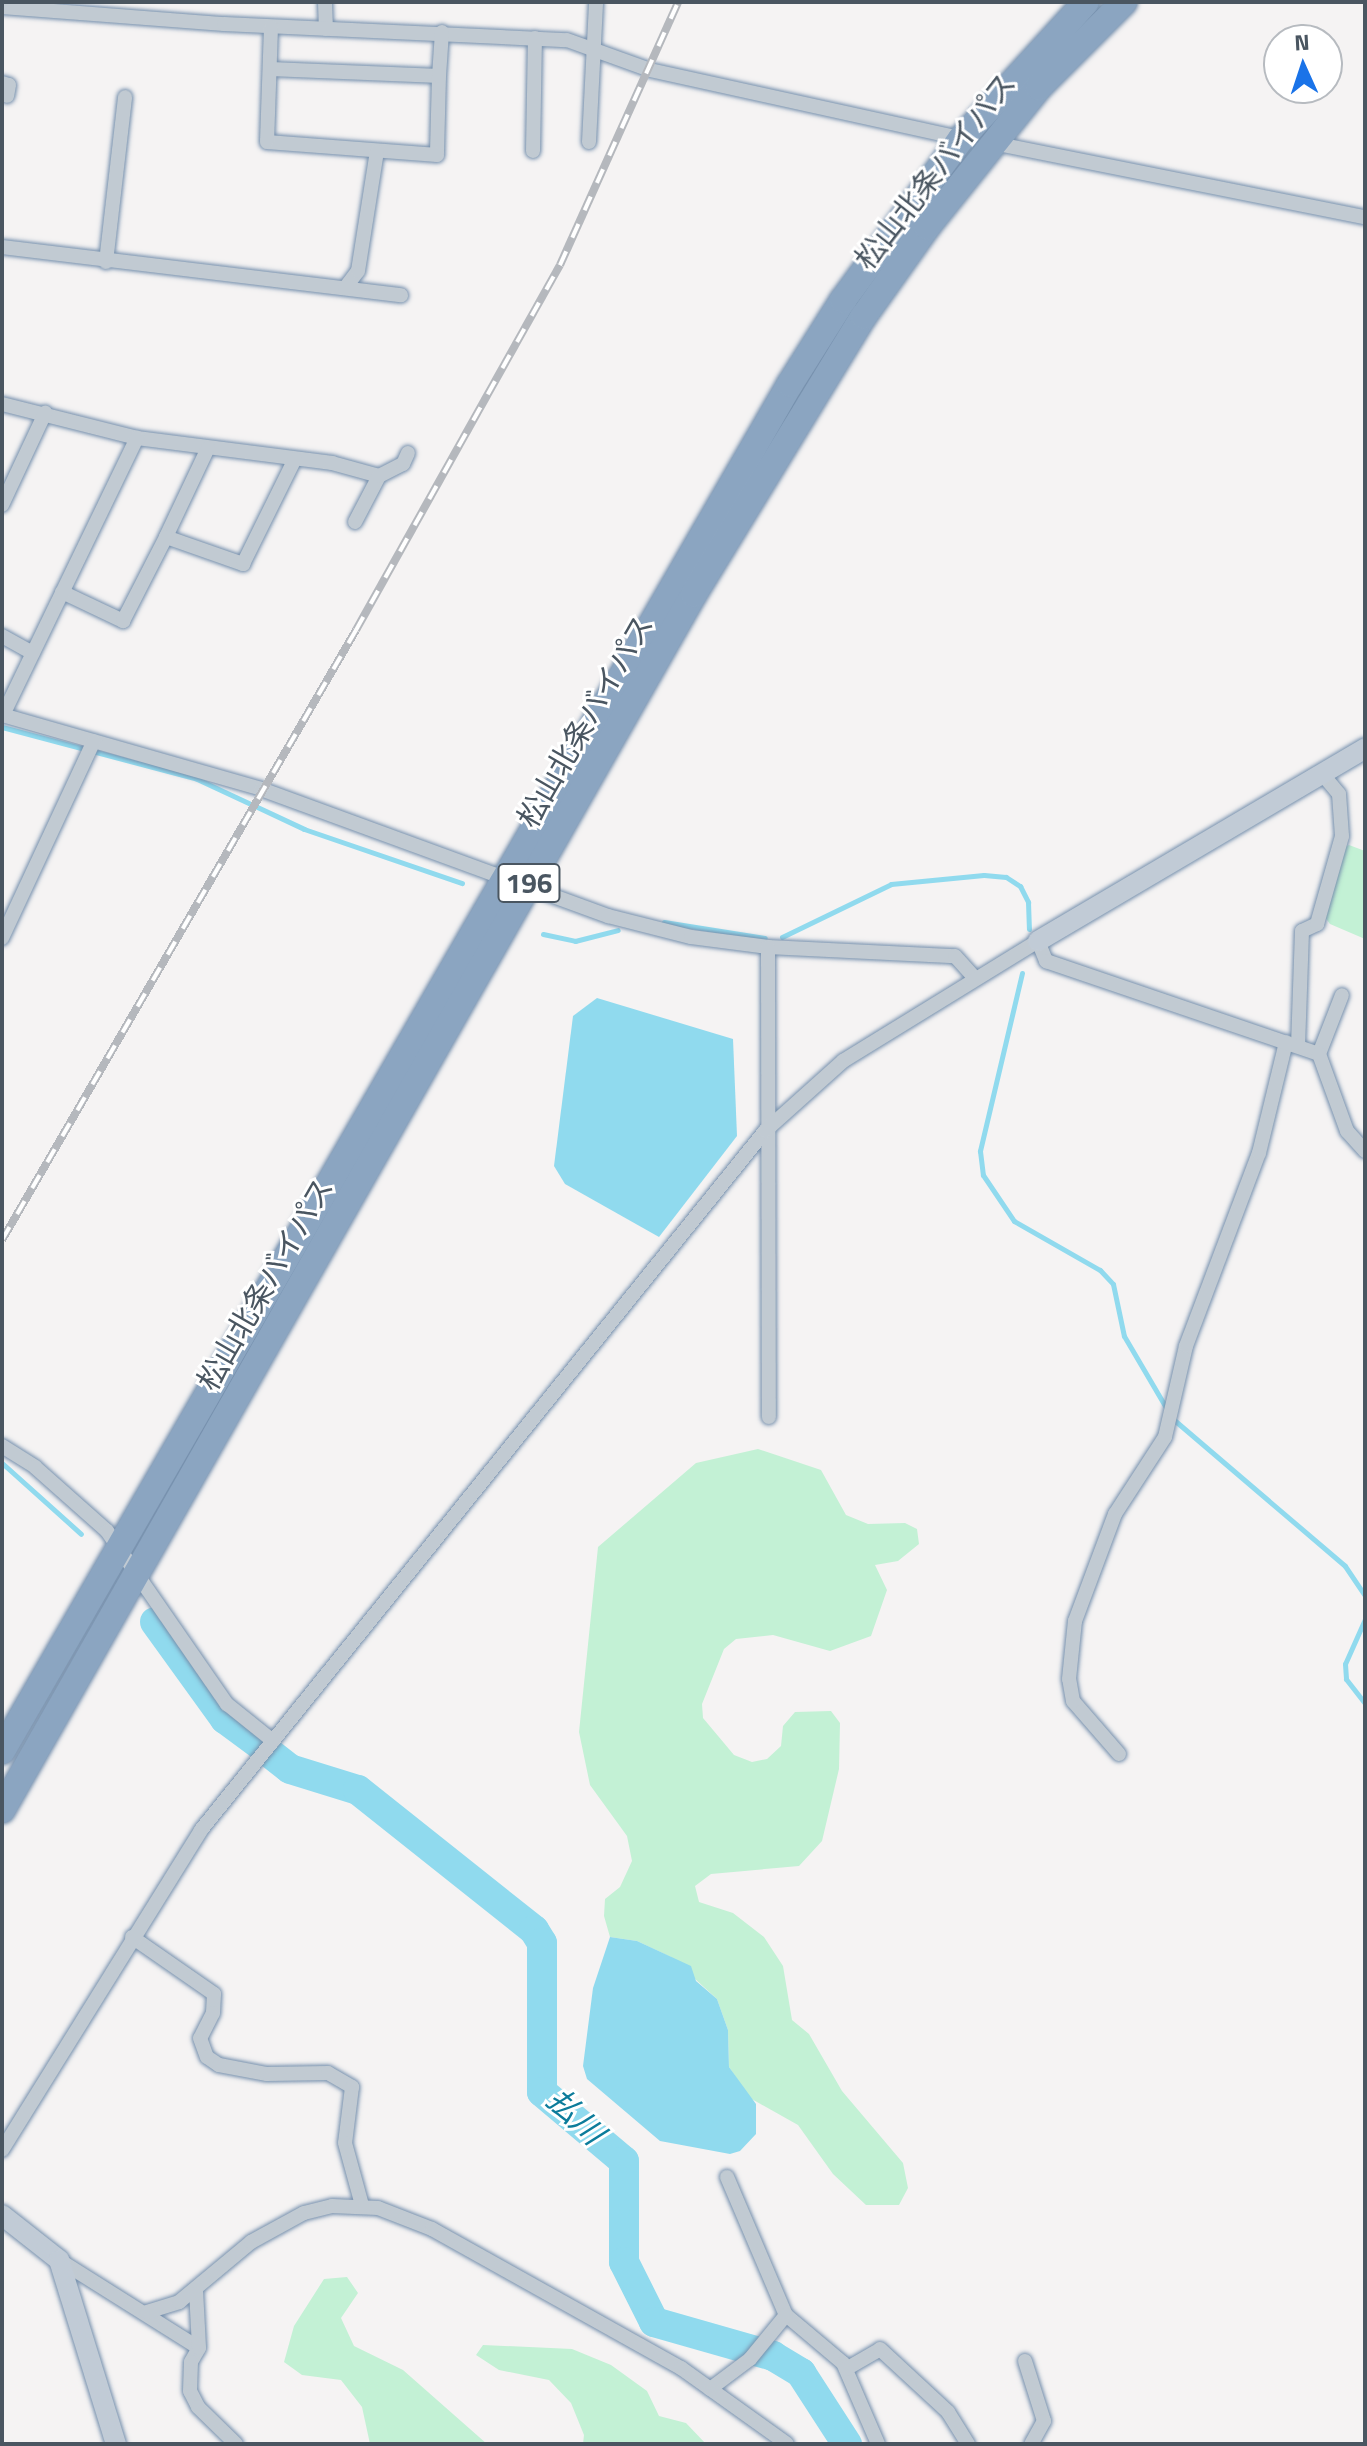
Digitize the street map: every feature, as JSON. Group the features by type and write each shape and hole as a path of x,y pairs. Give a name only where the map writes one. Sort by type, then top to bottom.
{"highway":[{"name":"松山北条バイパス","path":"2,1810 126,1563 517,881 790,384 843,300 961,139 1086,2"},
{"name":"松山北条バイパス","path":"517,881 864,316 993,143 1039,87 1124,2"},
{"name":"松山北条バイパス","path":"2,1751 126,1563"}],"street":[{"path":"325,2 326,29"},
{"path":"589,142 596,2"},
{"path":"2,7 271,27 535,38 595,47 650,70 961,139 1365,217"},
{"path":"271,27 267,142 437,155 442,32"},
{"path":"533,151 535,38"},
{"path":"271,69 439,76"},
{"path":"106,262 125,97"},
{"path":"345,288 358,271 377,151"},
{"path":"2,247 106,262 401,295"},
{"path":"2,404 137,438 295,459 379,476"},
{"path":"2,505 45,413"},
{"path":"137,438 3,715 91,746 188,764 608,916 691,937 768,947 955,956 975,978"},
{"path":"62,592 123,621 208,448"},
{"path":"355,522 379,476 403,464 408,453"},
{"path":"166,537 243,564 295,459"},
{"path":"2,636 33,653"},
{"path":"2,938 91,746"},
{"path":"2,2150 201,1830 765,1131 843,1061 975,978 1365,748"},
{"path":"1119,1754 1073,1701 1069,1679 1075,1621 1115,1514 1154,1460 1186,1346 1259,1153 1292,1044 1302,931 1317,924 1342,836 1339,794 1322,774"},
{"path":"1038,941 1046,961 1319,1054 1331,1076 1335,1105 1361,1141"},
{"path":"768,947 765,1131 769,1417"},
{"path":"1319,1054 1342,995"},
{"path":"2,1446 35,1467 107,1531 126,1563 227,1704 273,1741"},
{"path":"132,1937 214,1994 213,2013 200,2038 207,2057 219,2065 267,2074 328,2073 352,2087 345,2143 362,2205"},
{"path":"727,2177 786,2315 827,2346 846,2369 878,2444"},
{"path":"147,2312 163,2310 196,2290 279,2225 332,2206 362,2205 432,2229 710,2389 787,2444"},
{"path":"2,2215 59,2260 147,2312 199,2348"},
{"path":"59,2260 116,2444"},
{"path":"196,2290 199,2348 191,2362 190,2391 198,2407 236,2444"},
{"path":"710,2389 764,2346 786,2315"},
{"path":"846,2369 880,2349 948,2412 968,2444"},
{"path":"1025,2361 1044,2421 1031,2444"}],"green space":[{"path":"1349,845 1365,851 1365,939 1330,924 1318,908 1336,851"},
{"path":"758,1449 821,1470 846,1515 868,1524 905,1523 917,1529 919,1544 898,1561 875,1565 887,1590 871,1636 830,1651 773,1635 736,1639 724,1649 702,1704 703,1718 734,1755 752,1762 767,1759 781,1746 783,1726 795,1712 831,1711 840,1723 839,1769 822,1841 799,1866 711,1874 695,1886 699,1902 733,1913 764,1937 783,1966 792,2020 809,2034 842,2091 903,2163 908,2188 899,2205 866,2205 833,2174 798,2125 750,2098 729,2067 728,2030 717,1999 671,1957 637,1941 610,1937 604,1916 605,1899 620,1887 632,1861 627,1836 590,1785 579,1732 598,1547 696,1463"},
{"path":"347,2277 358,2293 341,2318 354,2346 403,2370 487,2444 370,2444 362,2407 341,2380 302,2375 284,2362 294,2326 324,2279"},
{"path":"483,2345 572,2349 611,2365 647,2391 659,2416 686,2423 706,2444 583,2444 584,2435 571,2403 549,2380 499,2370 476,2355"}],"water":[{"path":"597,998 733,1039 737,1136 659,1237 565,1184 554,1166 573,1016"},
{"path":"610,1937 637,1941 691,1966 696,1981 717,1999 728,2030 729,2067 756,2104 756,2134 740,2151 730,2154 660,2141 587,2079 583,2066 593,1988"}],"waterway":[{"path":"2,727 197,779 304,829 462,883"},
{"path":"782,937 891,884 984,875 1006,877 1020,886 1028,902 1029,929"},
{"path":"664,922 765,938"},
{"path":"543,934 575,941 618,930"},
{"path":"1022,973 980,1151 983,1175 1014,1221 1100,1270 1113,1284 1124,1336 1168,1411"},
{"path":"1173,1419 1345,1566 1365,1596"},
{"name":"払川","path":"2,1463 81,1534"},
{"path":"1365,1619 1345,1664 1346,1679 1365,1703"},
{"name":"払川","path":"155,1622 225,1719 259,1744"},
{"name":"払川","path":"271,1754 290,1769 358,1790 534,1930 542,1943 542,2092 624,2161 624,2262 654,2322 773,2356 801,2373 847,2444"}],"railway":[{"path":"2,1240 356,630 560,265 678,2"}]}
